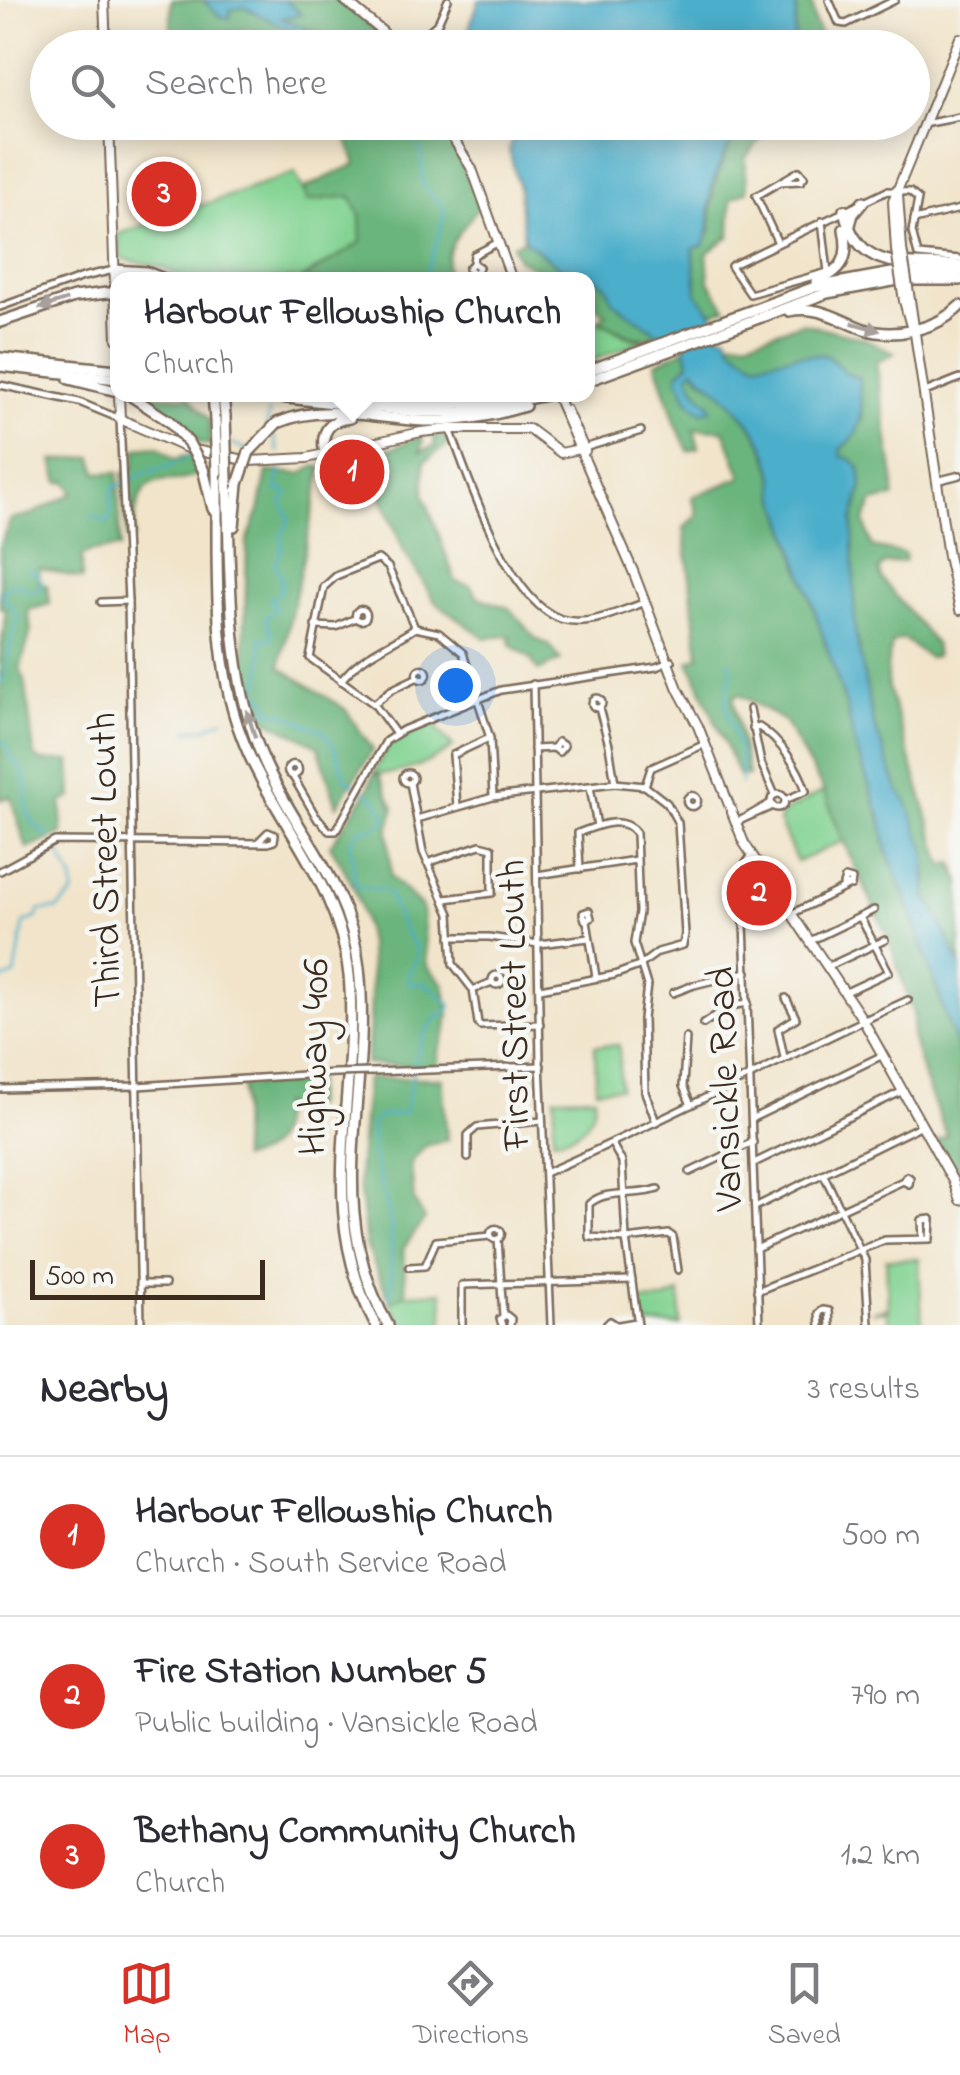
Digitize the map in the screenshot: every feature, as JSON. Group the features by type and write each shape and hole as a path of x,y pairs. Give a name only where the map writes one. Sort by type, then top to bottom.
{"highway":[{"path":"855,242 851,219 863,202"},
{"path":"842,211 855,242 864,252 882,260 960,265"},
{"path":"736,320 835,274 843,266 847,248 842,211"},
{"path":"782,298 866,276 960,265"},
{"path":"114,270 146,272"},
{"path":"595,369 736,320 852,287 898,280 960,280"},
{"path":"0,322 74,298 110,293"},
{"path":"736,320 813,308 875,332 912,330 940,322 960,306"},
{"path":"595,377 642,355"},
{"path":"0,358 110,381"},
{"path":"0,366 110,382"},
{"path":"141,402 169,420 203,468 212,499 219,571"},
{"path":"218,402 228,479 232,589"},
{"path":"325,402 418,412 461,412 524,402"},
{"path":"391,402 426,406 472,402"},
{"path":"443,402 460,404"},
{"path":"232,589 238,484 249,452 276,423 322,411 437,421 487,416 540,402"},
{"path":"219,571 220,418"},
{"path":"325,454 324,434 338,420 398,419"},
{"name":"Highway 406","path":"219,571 223,656 240,733 260,776 321,878 343,938 350,1002 341,1208 350,1262 376,1325"},
{"name":"Highway 406","path":"232,589 236,662 253,732 266,766 332,876 353,934 361,997 352,1215 365,1276 388,1325"}],"main road":[{"path":"104,0 105,30"},
{"path":"351,2 381,30"},
{"path":"930,110 960,38"},
{"path":"110,140 114,270"},
{"path":"454,140 472,170 509,272"},
{"path":"918,140 898,190 899,250 960,610"},
{"name":"Third Street Louth","path":"117,402 120,419"},
{"path":"558,402 633,571 744,840 764,870"},
{"path":"120,419 189,449 265,461 325,454 450,429 521,428 536,432 561,453 581,449"},
{"path":"633,571 670,662"},
{"path":"744,840 863,1020 960,1200"}],"street":[{"path":"430,30 438,23 448,0"},
{"path":"830,0 839,23 846,24 891,1"},
{"path":"930,123 960,117"},
{"path":"777,183 802,181 804,177 799,171 777,183 756,196 778,243"},
{"path":"822,221 828,272 749,292 731,266 842,211 887,191 898,190 918,198 912,232 918,255 960,265"},
{"path":"914,220 960,209"},
{"path":"473,263 476,253 497,243"},
{"path":"0,307 114,270"},
{"path":"922,392 960,378"},
{"path":"0,385 79,402 120,419"},
{"name":"Third Street Louth","path":"120,419 128,601 141,1325"},
{"path":"450,429 498,550 542,608 562,619 582,621 643,603"},
{"path":"581,449 641,432"},
{"path":"936,481 960,475"},
{"path":"396,734 374,704 310,658 324,588 336,576 378,558 388,567 415,628"},
{"path":"101,602 128,601"},
{"path":"316,626 336,627 356,618"},
{"path":"342,681 354,663 415,628 439,634 461,649 490,738 493,797"},
{"path":"292,775 326,832 337,833 365,787 386,741 396,734 479,696 670,662"},
{"path":"374,704 418,677"},
{"name":"First Street Louth","path":"533,684 542,1121 551,1325"},
{"path":"599,708 615,783"},
{"path":"738,821 772,804 775,795 761,764 750,709"},
{"path":"752,729 759,727 774,738 806,791 786,800 782,808 772,804"},
{"path":"457,806 452,755 490,738"},
{"path":"645,786 651,768 704,745"},
{"path":"534,749 554,748"},
{"path":"410,782 427,863 445,899 453,964 472,990 480,1026 540,1024"},
{"path":"418,819 493,797 615,783 645,786 676,814 684,942 658,952 639,966 540,989"},
{"path":"590,788 597,826"},
{"path":"775,795 786,800"},
{"path":"676,814 689,806"},
{"path":"580,870 578,833 619,822 630,826 638,838 639,912 634,943 646,985 642,1019 645,1092 656,1122"},
{"path":"0,872 52,842 258,842"},
{"path":"427,863 480,845 492,848 492,893 445,899"},
{"name":"Vansickle Road","path":"752,856 742,869 759,1325"},
{"path":"537,875 636,860"},
{"path":"792,913 846,887"},
{"path":"810,941 874,910"},
{"path":"844,993 890,972 860,918"},
{"path":"586,921 596,978"},
{"path":"451,937 539,944 590,938"},
{"path":"828,968 885,940"},
{"path":"673,994 694,984 747,972"},
{"path":"472,990 492,982"},
{"path":"784,1057 778,1030 796,1018 786,998"},
{"path":"544,1174 908,1000"},
{"path":"704,1024 730,1006 748,1003"},
{"path":"686,1038 683,1086 691,1105"},
{"path":"752,1118 883,1055"},
{"path":"0,1089 541,1066"},
{"path":"754,1163 899,1085"},
{"path":"468,1158 468,1136 485,1124 542,1121"},
{"path":"755,1207 922,1125"},
{"path":"690,1172 753,1142"},
{"path":"606,1325 612,1321 618,1325 637,1323 626,1238 622,1162 612,1144"},
{"path":"824,1175 866,1272 870,1325"},
{"path":"756,1249 903,1182"},
{"path":"658,1189 598,1197 589,1204 589,1237 669,1234 678,1270"},
{"path":"408,1267 425,1266 436,1241 494,1238 503,1316 510,1317 506,1325"},
{"path":"757,1291 885,1240 923,1239"},
{"path":"462,1325 462,1285 467,1281 500,1284 632,1280"},
{"path":"140,1284 164,1284"},
{"path":"820,1325 819,1313 826,1310 830,1325"}],"green space":[{"path":"171,0 338,0 376,30 251,29 171,30"},
{"path":"797,0 811,0 818,30 795,30"},
{"path":"347,140 448,140 479,207 450,249 446,272 314,272 361,242 360,216 351,196 307,201 305,188 356,164"},
{"path":"733,140 760,140 745,158 747,191 731,199 730,236 707,253 709,281 726,308 712,313 697,295 693,249 711,231 712,201"},
{"path":"295,173 308,201 351,196 360,216 361,242 312,272 171,272 120,258 118,234"},
{"path":"524,240 561,268 574,272 543,272 518,259 512,245"},
{"path":"595,279 607,287 613,302 659,334 635,337 598,321 606,314 595,306"},
{"path":"598,321 633,339 646,339 595,360"},
{"path":"802,323 864,338 894,353 876,363 894,497 873,502 864,521 872,547 905,554 905,561 884,564 879,570 881,578 935,644 936,656 929,658 903,639 892,643 888,687 943,865 953,863 960,884 960,966 934,907 926,898 928,881 920,836 873,722 855,630 853,520 862,486 860,467 842,457 840,449 863,419 858,377 849,375 826,355 756,363 729,341 750,340"},
{"path":"686,348 689,363 680,371 688,400 710,404 689,375 694,368 742,412 768,459 776,495 882,822 887,851 960,1057 960,1171 949,1162 937,1141 947,1136 912,1036 914,1016 888,937 824,791 784,721 739,694 733,698 748,775 739,776 689,661 699,657 684,528 698,515 692,497 742,477 724,430 694,429 699,448 688,451 675,422 656,363"},
{"path":"157,402 194,402 210,420 210,445 200,443"},
{"path":"444,435 447,445 424,462 424,495 456,582 470,585 478,597 509,608 536,639 549,645 561,660 538,671 530,658 511,645 510,636 485,638 435,602 404,551 381,496 382,474 375,449 391,449 420,436 420,452 435,446 434,436"},
{"path":"157,446 175,459 191,455 198,474 160,481 145,489 138,504 134,538 127,540 123,474 134,466 137,448"},
{"path":"93,457 97,473 118,472 120,548 91,551 82,556 82,579 39,568 40,585 47,585 50,604 28,610 31,630 20,670 25,680 34,755 41,761 70,761 72,797 62,802 62,834 27,849 10,796 0,800 0,660 6,608 0,608 0,544 11,519 32,514 73,493 67,482 59,482 53,461"},
{"path":"315,466 322,468 280,667 345,709 373,750 337,806 318,746 263,718 255,687 244,669 247,541 259,511 267,471 301,474"},
{"path":"434,719 453,747 415,767 374,773 397,738"},
{"path":"374,773 379,775 394,808 388,831 391,877 422,907 427,966 444,984 449,1012 438,1067 366,1064 371,1000 367,935 354,888 330,845 367,792"},
{"path":"824,791 843,841 797,862 779,821 784,812"},
{"path":"619,1045 620,1088 596,1089 595,1046"},
{"path":"367,1078 442,1078 447,1140 425,1146 411,1163 414,1201 425,1219 403,1249 406,1294 390,1302 366,1245 358,1175"},
{"path":"316,1081 313,1106 304,1114 281,1103 280,1125 274,1141 261,1153 241,1159 242,1086"},
{"path":"595,1096 592,1114 584,1127 571,1136 553,1139 555,1097"},
{"path":"886,1259 919,1259 922,1325 888,1325 888,1311 872,1312 888,1308"},
{"path":"442,1292 444,1325 401,1325 390,1302 406,1294"},
{"path":"680,1293 681,1325 643,1325 638,1301 662,1300"}],"water":[{"path":"203,0 285,0 301,14 282,18 310,30 289,30 244,7 230,10 230,18 219,16"},
{"path":"479,0 797,0 795,30 468,30"},
{"path":"512,140 733,140 715,178 704,245 693,249 697,294 712,313 720,334 728,336 732,347 756,363 796,355 826,355 849,375 858,377 859,426 840,449 842,457 860,467 862,487 853,520 855,630 873,722 926,852 926,898 934,907 960,966 960,1057 887,851 882,822 776,495 765,448 742,414 694,368 690,379 711,410 701,412 688,400 678,377 689,363 683,334 659,334 613,302 607,287 595,279 595,272 561,268 524,240 519,188 509,150"}],"waterway":[{"path":"417,147 421,150 423,185 445,209 425,272"},
{"path":"266,430 269,412"},
{"path":"273,434 278,452"},
{"path":"230,444 246,449"},
{"path":"91,514 107,523 113,487 189,456"},
{"path":"280,470 276,491 283,489 288,494 282,501 289,519 281,535 282,546 275,567 281,574 281,593 270,599 276,608 265,619 271,639 261,639 262,669 257,695 266,699 269,712 283,713 322,730 333,745 347,780 374,798"},
{"path":"0,684 17,621 3,590 15,584 31,592 39,590 42,581 29,571"},
{"path":"727,689 732,673 729,661"},
{"path":"727,694 727,709 740,753 741,783"},
{"path":"250,703 260,698"},
{"path":"187,730 206,728 224,719"},
{"path":"0,739 24,775 29,814 50,838"},
{"path":"376,800 386,817 384,822 370,829 361,828 350,843 356,886 384,890"},
{"path":"0,981 15,975 24,923 37,917 39,911 57,909 73,895 73,879 55,845"},
{"path":"388,892 401,925 417,950 409,983 427,984 451,1005 422,1040 405,1113 378,1117 371,1124 373,1155 391,1223 388,1298"}],"place":[{"name":"Bethany Community Church","path":"164,194"},
{"name":"Harbour Fellowship Church","path":"352,472"},
{"name":"Fire Station Number 5","path":"759,893"}]}
